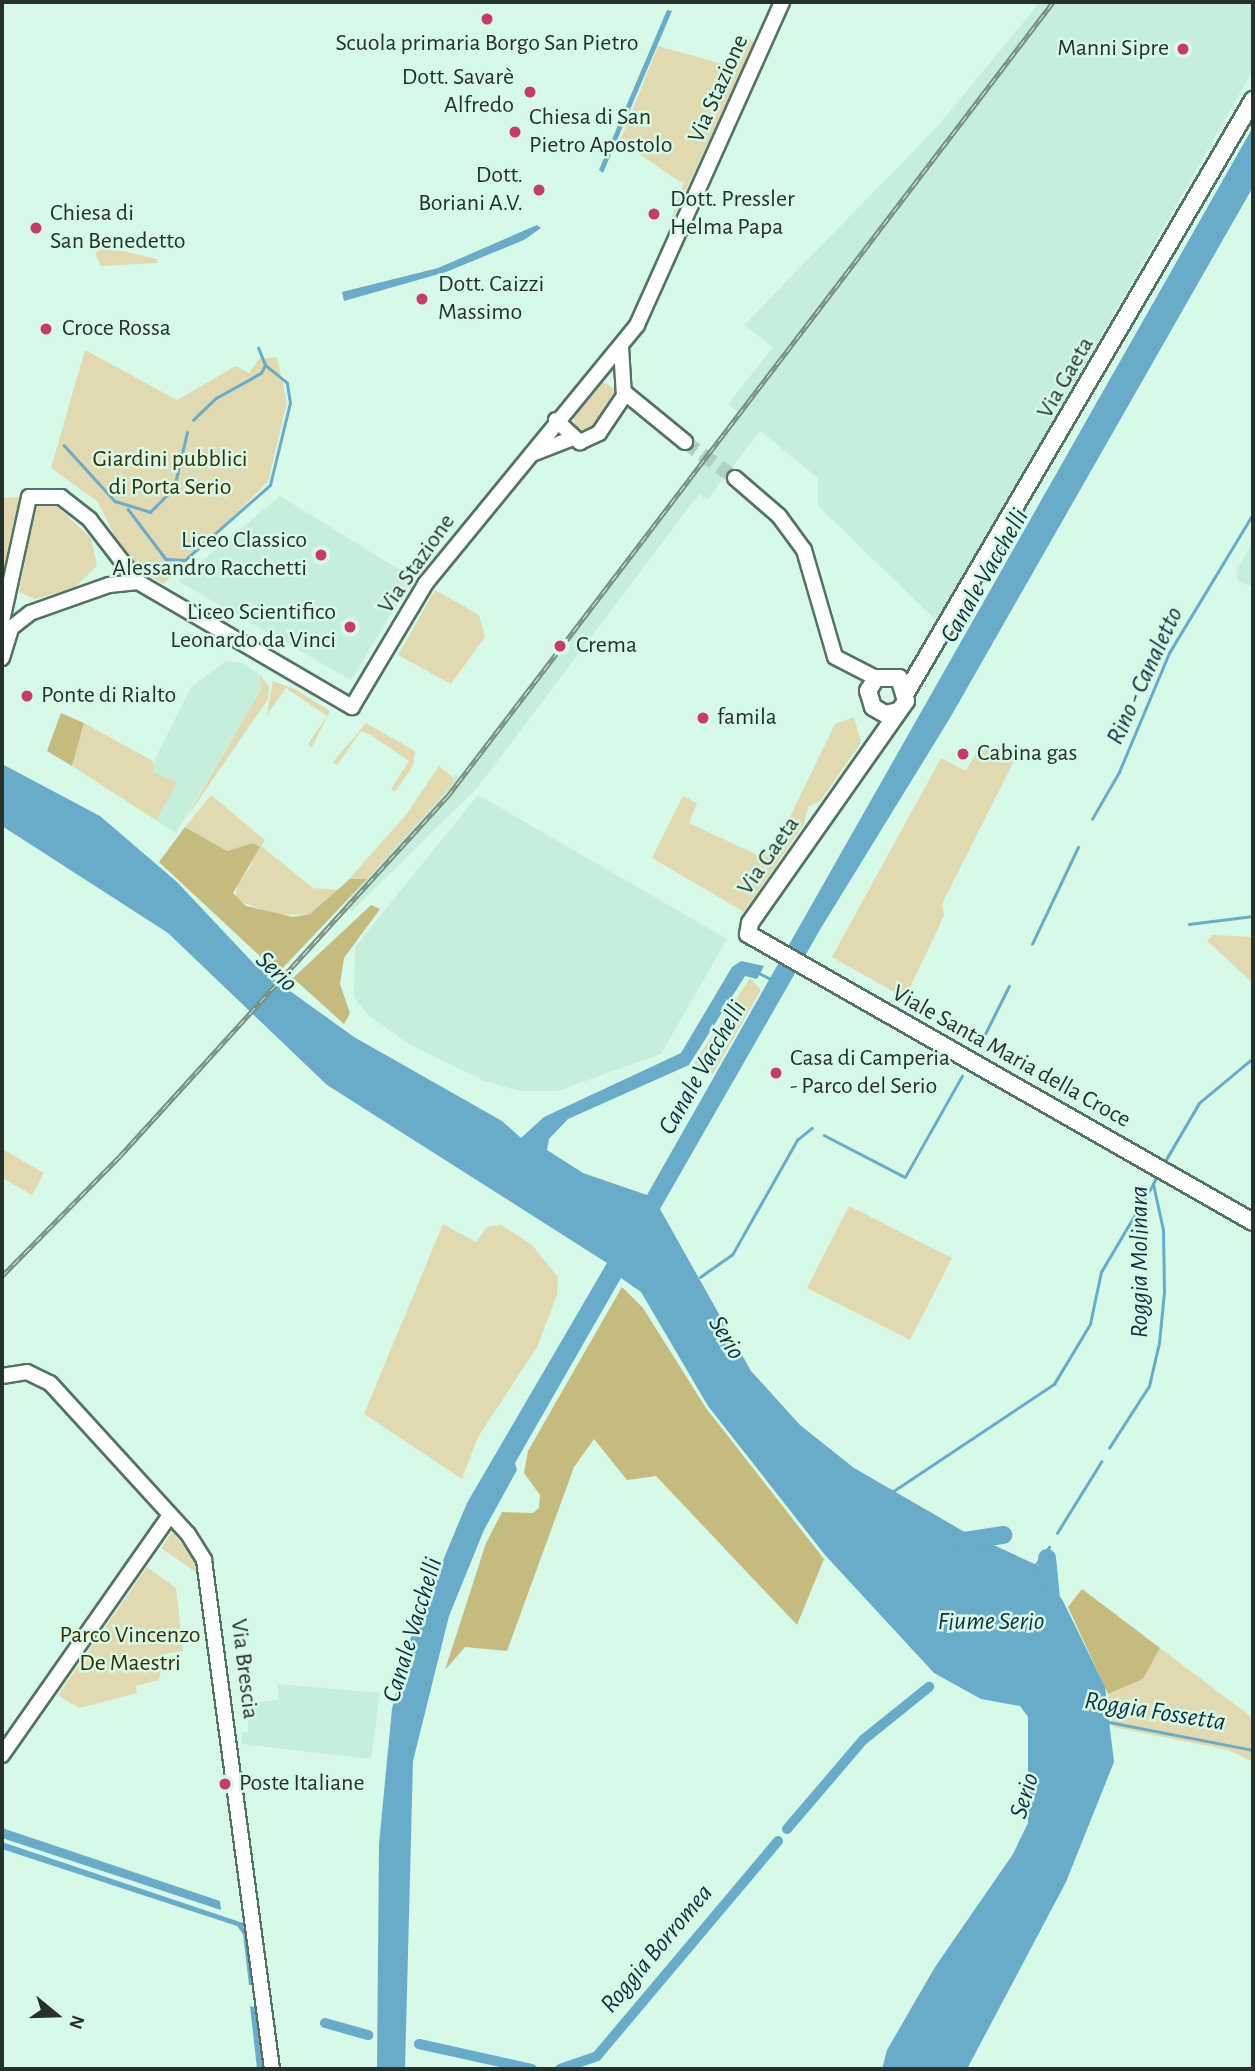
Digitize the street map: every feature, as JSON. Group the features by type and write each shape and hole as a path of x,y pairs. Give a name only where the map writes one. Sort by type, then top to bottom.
{"main road":[{"name":"Via Gaeta","path":"910,684 1253,100"},
{"path":"878,712 898,711 910,684 887,674 872,683 869,702 878,712 880,737"},
{"name":"Via Gaeta","path":"747,932 898,711"},
{"name":"Viale Santa Maria della Croce","path":"747,932 1253,1222"}],"street":[{"name":"Via Stazione","path":"138,582 352,707 426,583 531,454 564,429 571,406 622,345 652,298 782,2"},
{"path":"531,454 564,429 593,439 618,410 624,389 618,362 622,345"},
{"path":"590,384 604,376 624,389 645,414 685,442"},
{"path":"618,410 645,414"},
{"path":"735,478 779,516 804,550 828,645 835,657 872,683"},
{"path":"2,621 29,497 61,497 101,533 138,582 88,592 18,619 3,651"},
{"name":"Via Brescia","path":"2,1376 27,1372 50,1383 202,1554 212,1596 272,2069"},
{"path":"2,1755 170,1515"}],"shaded area":[{"path":"1040,2 1253,2 1253,70 938,622 818,506 818,478 760,431 707,500 699,494 477,788 352,911 344,905 456,775 460,777 738,413 728,404 773,347 744,325 937,127"},
{"path":"280,496 413,578 351,680 178,581"},
{"path":"1253,541 1253,587 1239,582 1236,572"},
{"path":"226,661 243,663 259,674 262,688 176,833 132,805 191,687"},
{"path":"61,713 84,723 72,766 47,751"},
{"path":"478,795 727,939 661,1054 557,1091 520,1091 485,1081 409,1044 368,1015 354,997 355,947"},
{"path":"185,827 227,851 253,843 260,847 233,893 246,906 293,917 310,914 350,879 367,879 278,973 159,862"},
{"path":"371,905 380,909 344,958 340,984 350,1013 344,1024 293,978"},
{"path":"622,1287 643,1308 706,1408 824,1559 797,1625 656,1476 627,1480 594,1439 574,1467 507,1651 465,1647 445,1670 486,1543 502,1512 533,1513 539,1508 540,1495 524,1473 528,1451"},
{"path":"1082,1589 1160,1648 1143,1679 1108,1694 1068,1607"},
{"path":"277,1684 380,1693 371,1759 242,1744 241,1732 248,1732 248,1703 279,1700"}],"green space":[{"path":"747,35 754,43 668,229 685,178 682,183 620,141 658,46 733,67"},
{"path":"105,247 157,259 157,263 101,266 95,253"},
{"name":"Giardini pubblici di Porta Serio","path":"85,350 177,400 236,366 249,373 259,359 277,357 287,403 268,482 163,584 129,564 97,501 51,468"},
{"path":"604,382 615,390 611,406 592,428 577,430 573,416"},
{"path":"22,497 3,593 2,498"},
{"path":"52,502 91,538 97,566 74,588 35,599 19,592 36,504"},
{"path":"435,590 479,615 485,637 451,684 398,655"},
{"path":"259,674 269,686 268,699 183,823 262,688"},
{"path":"273,681 295,689 330,711 312,747 308,744 327,716 286,688 267,715"},
{"path":"854,717 861,743 820,801 808,807 804,824 744,912 652,858 683,796 697,803 689,823 759,856 763,850 772,854 835,724"},
{"path":"84,723 153,761 153,772 177,783 156,820 72,766"},
{"path":"366,723 415,751 413,766 395,792 391,789 409,761 371,735 361,731 337,765 333,762"},
{"path":"980,745 1014,761 942,904 944,916 905,998 832,957 941,758 966,771"},
{"path":"439,766 456,780 367,879 350,879 339,892 310,914 279,915 235,900 238,884 252,864 253,843 227,851 185,827 211,795 265,840 261,846 313,888 339,890 406,815"},
{"path":"1213,935 1253,937 1253,983 1207,941"},
{"path":"750,978 761,990 713,1074 694,1063"},
{"path":"2,1149 44,1173 32,1195 2,1178"},
{"path":"849,1206 952,1258 910,1340 807,1288"},
{"path":"443,1224 476,1242 487,1227 501,1225 532,1245 558,1277 557,1295 537,1347 478,1437 462,1479 364,1414"},
{"path":"172,1532 194,1559 207,1604 202,1605 197,1573 161,1548"},
{"name":"Parco Vincenzo De Maestri","path":"147,1567 176,1588 183,1651 164,1654 159,1680 136,1686 137,1693 79,1708 58,1695"},
{"path":"1160,1648 1253,1718 1253,1762 1228,1750 1113,1727 1108,1694 1143,1679"}],"water":[{"path":"667,10 672,11 603,173 599,170"},
{"name":"Fiume Serio","path":"1253,127 1253,187 950,718 821,928 660,1209 751,1371 800,1425 854,1468 963,1531 1039,1566 1063,1601 1105,1687 1114,1762 1066,1882 967,2069 882,2069 887,2050 935,1967 1013,1854 1028,1823 1028,1717 1020,1706 981,1699 934,1673 825,1555 708,1406 641,1292 621,1278 515,1463 517,1470 484,1530 449,1616 413,1761 405,2069 377,2069 379,1844 392,1709 406,1649 467,1503 607,1263 327,1085 168,933 2,826 2,764 100,816 177,882 258,968 354,1037 502,1121 521,1138 544,1117 681,1053 732,967 741,961 764,966 757,979 745,976 689,1065 568,1119 549,1139 547,1150 583,1173 647,1195"},
{"path":"537,225 541,228 524,240 446,272 344,301 342,292 438,268"},
{"path":"2,1828 220,1901 221,1910 2,1838"},
{"path":"2,1842 243,1923 254,1985 249,1985 243,1934 237,1926 2,1849"},
{"path":"250,2006 257,2008 265,2069 257,2069"}],"waterway":[{"path":"193,420 216,398 261,373 265,365 258,348"},
{"path":"128,509 166,559 185,560 270,485 290,403 287,383 265,365"},
{"path":"64,445 115,501 150,512 174,488 187,432"},
{"name":"Rino - Canaletto","path":"1092,819 1119,772 1169,653 1253,514"},
{"name":"Rino - Canaletto","path":"1032,944 1078,847"},
{"path":"1189,924 1253,916"},
{"path":"759,973 771,979"},
{"name":"Rino - Canaletto","path":"982,1040 1009,986"},
{"name":"Roggia Molinara","path":"1164,1163 1199,1103 1253,1058"},
{"name":"Rino - Canaletto","path":"824,1135 905,1177 962,1076"},
{"path":"700,1277 732,1255 797,1140 812,1128"},
{"name":"Roggia Molinara","path":"1109,1448 1149,1386 1159,1343 1164,1292 1163,1230 1153,1184 1157,1175"},
{"path":"892,1492 1054,1384 1090,1324 1101,1272 1153,1184"},
{"name":"Roggia Molinara","path":"1057,1533 1101,1462"},
{"path":"958,1542 1003,1535"},
{"name":"Roggia Molinara","path":"1034,1567 1049,1547"},
{"path":"1047,1558 1052,1609"},
{"path":"787,1829 863,1740 929,1687"},
{"name":"Roggia Fossetta","path":"1109,1722 1253,1750"},
{"name":"Roggia Borromea","path":"560,2069 597,2056 778,1841"},
{"name":"Roggia Borromea","path":"325,2023 368,2035"},
{"name":"Roggia Borromea","path":"419,2044 532,2069"}],"tunnel":[{"path":"685,442 735,478"}],"railway":[{"path":"2,1276 120,1156 447,797 1053,2"}],"place":[{"name":"Scuola primaria Borgo San Pietro","path":"487,19"},
{"name":"Manni Sipre","path":"1183,49"},
{"name":"Dott. Savarè Alfredo","path":"530,92"},
{"name":"Chiesa di San Pietro Apostolo","path":"515,132"},
{"name":"Dott. Boriani A.V.","path":"539,190"},
{"name":"Dott. Pressler Helma Papa","path":"654,214"},
{"name":"Chiesa di San Benedetto","path":"36,228"},
{"name":"Dott. Caizzi Massimo","path":"422,299"},
{"name":"Croce Rossa","path":"46,329"},
{"name":"Liceo Classico Alessandro Racchetti","path":"321,555"},
{"name":"Liceo Scientifico Leonardo da Vinci","path":"350,627"},
{"name":"Crema","path":"560,646"},
{"name":"Ponte di Rialto","path":"27,696"},
{"name":"famila","path":"703,718"},
{"name":"Cabina gas","path":"963,754"},
{"name":"Casa di Camperia - Parco del Serio","path":"776,1073"},
{"name":"Poste Italiane","path":"225,1784"}],"water label":[{"name":"Canale Vacchelli","path":"985,576"},
{"name":"Serio","path":"276,972"},
{"name":"Canale Vacchelli","path":"703,1068"},
{"name":"Serio","path":"726,1338"},
{"name":"Canale Vacchelli","path":"413,1630"},
{"name":"Serio","path":"1025,1796"}]}
